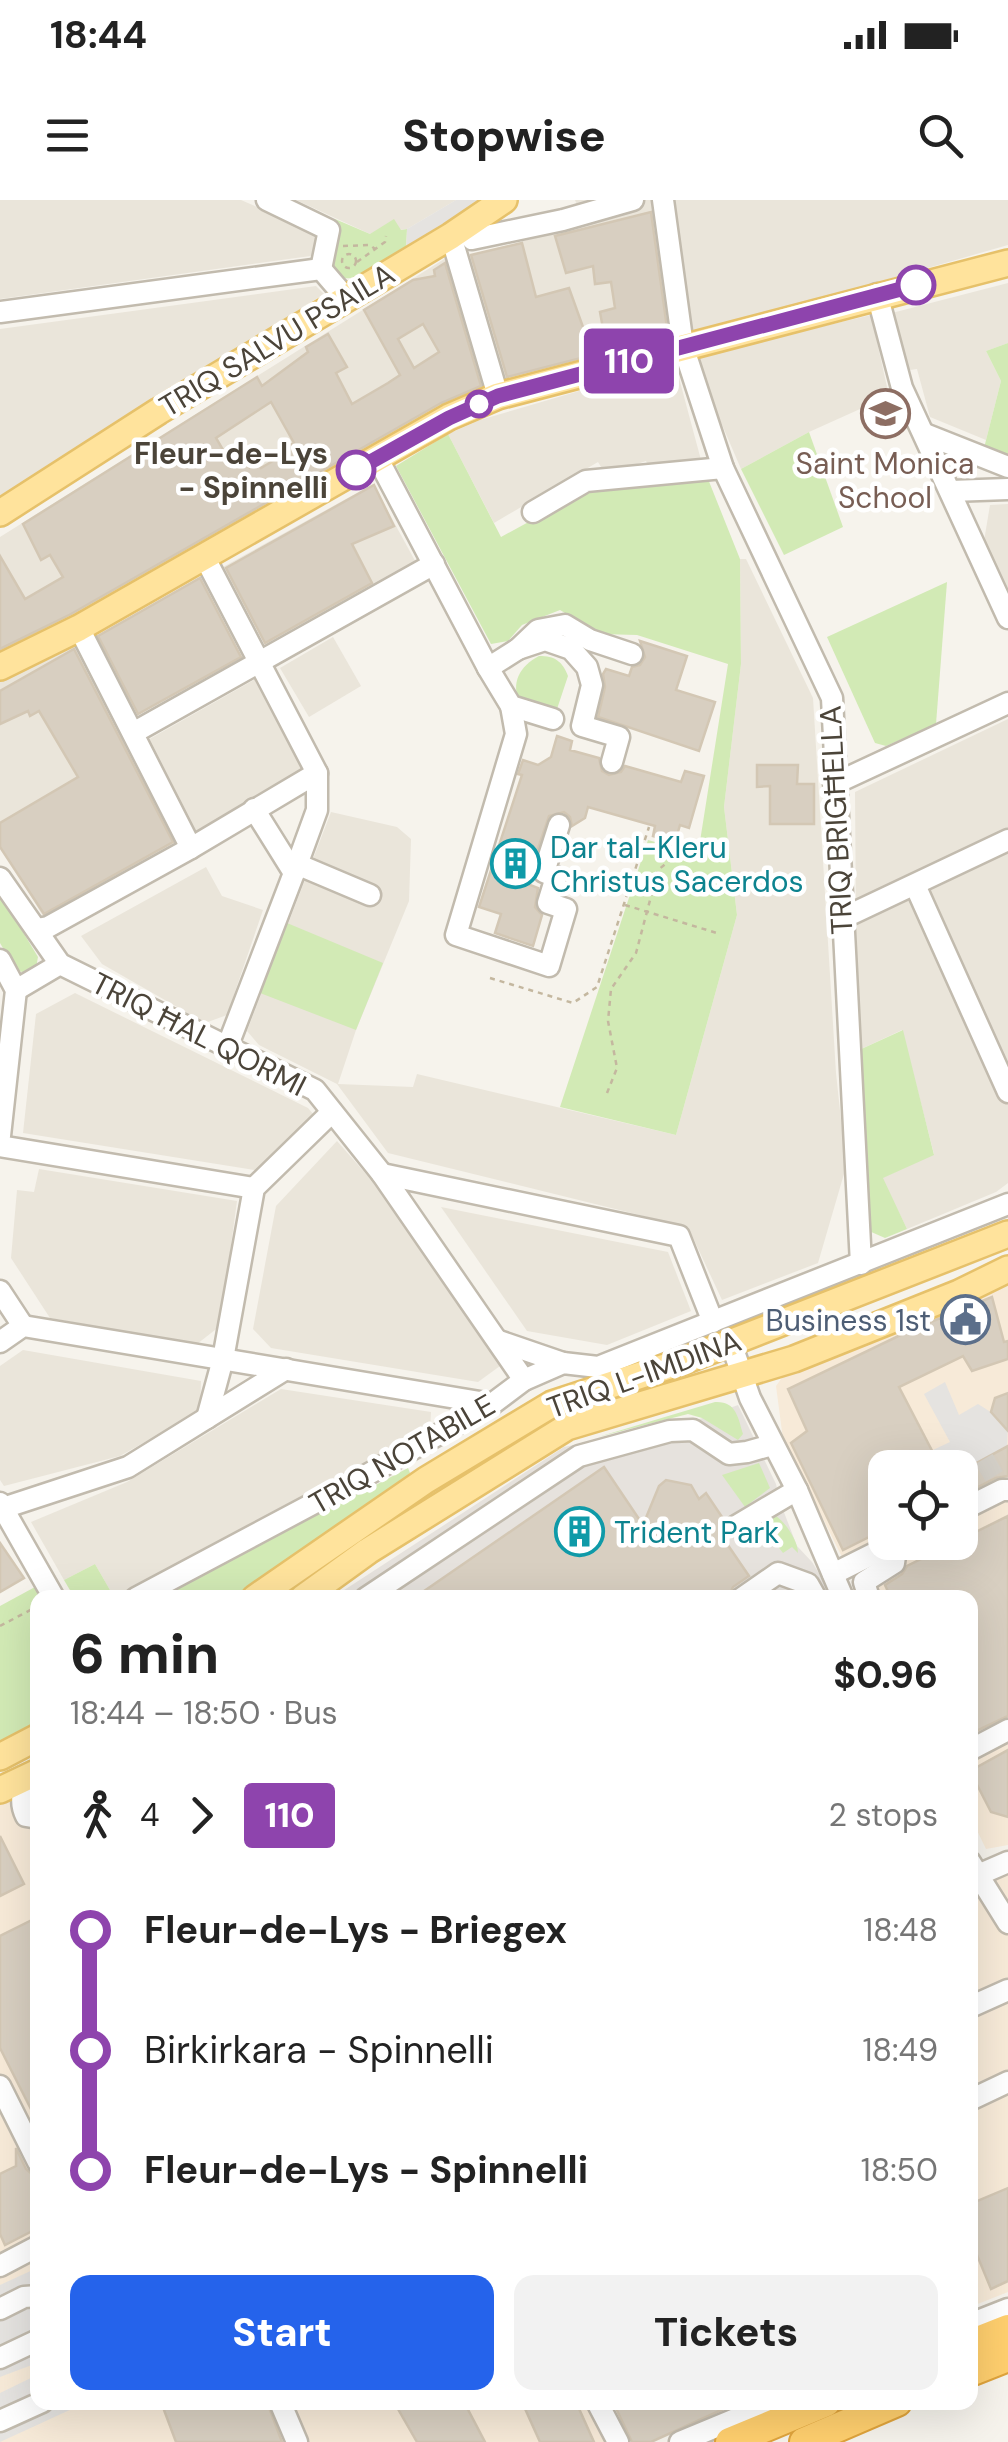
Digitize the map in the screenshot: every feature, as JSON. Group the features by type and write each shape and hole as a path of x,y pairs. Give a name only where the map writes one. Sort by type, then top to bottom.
{"highway":[{"path":"978,2341 1008,2329"},
{"path":"978,2369 1008,2358"},
{"path":"730,2442 807,2410"},
{"path":"804,2442 878,2410"}],"main road":[{"name":"TRIQ SALVU PSAILA","path":"0,513 65,469 504,200"},
{"path":"0,667 79,628 449,418 498,396 1008,263"},
{"name":"TRIQ L-IMDINA","path":"268,1590 426,1480 552,1404 731,1343 1008,1234"},
{"name":"TRIQ L-IMDINA","path":"314,1590 368,1551 567,1427 740,1376 830,1344 959,1293 1008,1269"},
{"path":"0,1757 30,1740"},
{"path":"0,1790 30,1775"}],"street":[{"path":"267,200 329,230 321,270"},
{"path":"457,232 472,239 633,200"},
{"name":"TRIQ BRIGĦELLA","path":"663,200 683,346 723,468 832,698 860,1264"},
{"path":"457,232 498,396"},
{"path":"321,270 346,298"},
{"path":"0,312 321,270"},
{"path":"878,294 902,388 1008,618"},
{"path":"926,434 1008,467"},
{"path":"378,458 511,706 516,734 456,935 549,966 566,909 548,903 556,877 544,872 559,825"},
{"path":"533,512 586,482 723,468"},
{"path":"950,490 1008,489"},
{"path":"205,558 316,772 317,810 228,1045"},
{"path":"132,733 434,564"},
{"path":"488,668 518,649 538,630 566,625 590,640 632,654"},
{"path":"79,628 191,848"},
{"path":"518,649 545,640 572,649 587,667 592,686 582,726 619,737 612,762"},
{"path":"834,784 1008,703"},
{"path":"511,706 553,719"},
{"path":"37,929 48,927 191,848 316,772"},
{"path":"254,809 297,869 370,895"},
{"path":"842,919 1008,840"},
{"name":"TRIQ ĦAL QORMI","path":"0,878 60,964 315,1090 382,1174 524,1380"},
{"path":"915,885 1008,1092"},
{"path":"0,960 16,990 0,1136"},
{"path":"16,990 60,964"},
{"path":"207,1418 222,1360 254,1188 332,1112"},
{"path":"0,1146 254,1188"},
{"path":"382,1174 678,1236 713,1322"},
{"name":"TRIQ NOTABILE","path":"151,1590 492,1404 524,1380 563,1363 598,1367 1008,1204"},
{"path":"0,1291 23,1326"},
{"path":"0,1342 23,1326 492,1404"},
{"path":"499,1342 563,1363"},
{"path":"731,1343 740,1376 797,1490 840,1590"},
{"path":"50,1590 2,1505 128,1466 286,1369"},
{"path":"378,1590 579,1456 670,1431 693,1430 729,1454 772,1445"},
{"path":"978,1501 1002,1487"},
{"path":"736,1526 797,1490"},
{"path":"833,1574 868,1557"},
{"path":"866,1590 864,1582 894,1560"},
{"path":"754,1590 778,1573 808,1584 811,1590"},
{"path":"978,1746 1008,1730"},
{"path":"30,1778 21,1796 22,1808 30,1817"},
{"path":"978,1867 1008,1862"},
{"path":"978,1874 1008,1923"},
{"path":"978,2003 1008,1990"},
{"path":"978,2096 1008,2082"},
{"path":"0,2086 30,2146"},
{"path":"0,2266 30,2250"},
{"path":"0,2309 30,2297"},
{"path":"978,2321 1008,2309"},
{"path":"0,2358 30,2344"},
{"path":"0,2421 30,2407"},
{"path":"284,2410 298,2442"},
{"path":"601,2410 618,2442"},
{"path":"680,2442 757,2410"}],"path":[{"path":"356,263 384,242 386,236"},
{"path":"332,250 370,245 375,249"},
{"path":"490,978 573,1003 597,987 649,827"},
{"path":"607,1093 618,1068 608,1021 611,989 636,953 658,870 679,853"},
{"path":"624,904 720,934"},
{"path":"0,1626 30,1610"}],"shaded area":[{"path":"0,200 241,200 324,236 318,255 0,299"},
{"path":"296,200 456,200 407,229 370,234"},
{"path":"456,200 490,200 406,252 407,229"},
{"path":"575,200 1008,200 1008,245 505,389 466,256 585,225"},
{"path":"449,256 489,391 0,662 0,537"},
{"path":"1008,283 1008,343 986,351 1001,381 986,440 930,417 917,369 903,371 888,314"},
{"path":"316,286 324,294 0,496 0,329"},
{"path":"871,315 889,396 809,432 741,469 693,357"},
{"path":"675,363 701,460 651,472 646,461 606,475 598,462 494,523 448,434 480,420"},
{"path":"373,484 419,568 269,651 223,567"},
{"path":"1008,504 1008,616 981,559 990,505"},
{"path":"740,559 746,559 813,698 836,1073 846,1167 818,1263 722,1300 688,1227 388,1153 337,1084 259,1045 247,1031 331,812 397,827 411,839 409,901 338,1084 413,1087 417,1074 676,1135 737,915 724,807 741,664"},
{"path":"333,637 361,686 309,717 280,668"},
{"path":"78,644 182,845 47,923 0,845 0,680"},
{"path":"259,677 305,764 302,772 194,839 146,741"},
{"path":"1008,719 1008,1183 996,1192 907,1229 882,1178 934,1154 902,1030 857,1051 855,792"},
{"path":"206,867 222,896 263,910 227,1015 205,1023 102,964 81,936"},
{"path":"75,993 308,1108 314,1115 261,1171 23,1133 36,1014"},
{"path":"337,1141 374,1183 500,1366 478,1382 271,1348 253,1329 276,1206"},
{"path":"39,1169 237,1201 220,1326 197,1344 50,1318 11,1258 17,1190 34,1192"},
{"path":"441,1207 668,1252 691,1311 607,1345 527,1331"},
{"path":"1008,1281 1008,1845 986,1849 978,1832 978,1590 858,1590 783,1439 776,1386 784,1375 985,1295"},
{"path":"23,1350 201,1381 200,1411 120,1456 4,1486 0,1480 0,1366"},
{"path":"945,1382 959,1415 978,1404 1008,1423 1007,1447 978,1462 978,1450 933,1450 950,1442 924,1394"},
{"path":"281,1389 431,1412 430,1431 138,1590 110,1590 95,1564 64,1580 31,1522 127,1482"},
{"path":"738,1405 776,1484 797,1546 829,1590 344,1590 564,1447 694,1421"},
{"path":"30,1790 30,2239 0,2254 0,1805"},
{"path":"1008,1870 1008,2292 978,2304 978,1875"},
{"path":"30,2259 30,2410 589,2410 610,2442 0,2442 0,2274"},
{"path":"30,2271 30,2366 0,2377 0,2285"},
{"path":"30,2378 30,2410 70,2410 0,2442 0,2393"}],"green space":[{"path":"335,219 370,234 394,219 401,230 407,229 406,252 365,275 343,277 336,272 332,260"},
{"path":"1008,343 1008,458 984,448 1001,381 986,351"},
{"path":"809,432 843,527 784,555 741,469"},
{"path":"448,434 501,537 587,490 708,479 740,559 741,664 724,807 737,915 676,1135 560,1107 648,840 698,854 728,664 637,635 600,634 560,610 522,625 508,641 491,644 396,466"},
{"path":"947,582 936,724 886,746 875,743 827,637"},
{"path":"539,656 557,660 568,676 555,715 520,703 517,696 519,676"},
{"path":"0,894 38,957 36,968 25,973 16,970 0,943"},
{"path":"287,923 383,963 356,1030 260,993"},
{"path":"903,1030 934,1155 883,1178 907,1229 885,1238 869,1231 857,1051"},
{"path":"715,1402 728,1404 735,1411 743,1434 738,1440 688,1414 598,1437"},
{"path":"759,1463 770,1488 745,1507 722,1475"},
{"path":"408,1468 410,1473 397,1485 246,1590 175,1590 362,1487 370,1488"},
{"path":"776,1516 791,1533 798,1553 792,1547 783,1553 773,1540 762,1542 755,1526"},
{"path":"95,1564 110,1590 70,1590 64,1580"},
{"path":"35,1587 37,1590 30,1590 30,1726 0,1745 0,1606"}],"building":[{"path":"651,212 668,335 607,351 600,312 615,308 611,282 595,284 593,266 566,273 555,236"},
{"path":"522,243 536,297 569,288 593,355 507,377 471,255"},
{"path":"445,263 481,386 441,403 71,614 0,649 0,556 25,599 63,577 50,555 41,560 23,524 257,377 262,386 308,352 306,347 328,334 347,367 336,373 352,404 388,383 400,375 364,310 413,280 435,276 434,270","holes":["423,324 439,352 414,368 398,339","271,402 294,443 288,446 291,450 261,468 258,463 250,468 242,461 233,467 216,438"]},
{"path":"374,485 394,526 352,544 372,583 265,643 226,568"},
{"path":"200,578 241,657 138,714 98,636"},
{"path":"640,641 687,656 676,690 715,702 699,751 598,717 605,687 603,674 606,669 629,676 632,667 640,665 645,657"},
{"path":"74,649 173,842 44,914 0,847 0,823 78,777 39,711 30,716 28,711 0,724 0,691"},
{"name":"Dar tal-Kleru Christus Sacerdos","path":"557,736 572,741 570,750 599,758 602,771 609,775 621,772 625,766 681,782 685,771 704,776 689,828 680,825 675,842 653,836 655,826 588,807 585,818 572,826 564,812 549,816 531,869 530,885 538,888 535,907 542,915 533,946 495,933 501,914 479,907 522,775 518,774 523,760 538,765 551,757"},
{"path":"757,765 798,765 797,784 814,784 814,824 770,824 770,786 757,787"},
{"path":"992,1297 1004,1342 1008,1341 1008,1359 972,1371 963,1356 899,1387 932,1450 868,1450 868,1538 843,1550 791,1443 807,1431 788,1389 911,1330"},
{"path":"1008,1393 1008,1431 991,1412 995,1398"},
{"path":"1008,1446 1008,1476 978,1487 978,1462"},
{"name":"Trident Park","path":"604,1467 643,1525 659,1486 666,1480 691,1485 699,1499 706,1493 724,1520 721,1535 749,1576 732,1590 426,1590"},
{"path":"1008,1516 1008,1716 978,1730 978,1590 887,1590 885,1585 907,1566 919,1560 978,1560 978,1531"},
{"path":"0,1543 24,1578 0,1592"},
{"path":"1008,1750 1008,1817 991,1812 978,1787 978,1767"},
{"path":"0,1836 24,1884 0,1896"},
{"path":"30,1921 30,2107 0,2048 0,1936"},
{"path":"16,2148 30,2172 30,2232 5,2245 0,2234 0,2174 16,2166"},
{"path":"1008,2188 1008,2281 991,2289 978,2257 978,2201"},
{"path":"164,2410 270,2410 282,2442 176,2442"},
{"path":"399,2410 468,2410 485,2442 417,2442"},
{"path":"526,2410 580,2410 594,2442 540,2442"},
{"path":"617,2410 721,2410 651,2442 632,2442"}],"tunnel":[{"path":"984,1459 997,1481"}],"bus line":[{"name":"110","path":"356,470 449,418 498,396 916,285"}],"place":[{"name":"Saint Monica School","path":"885,414"},
{"name":"Fleur-de-Lys - Spinnelli","path":"356,470"},
{"name":"Dar tal-Kleru Christus Sacerdos","path":"515,864"},
{"name":"Business 1st","path":"966,1320"},
{"name":"Trident Park","path":"579,1532"}]}
